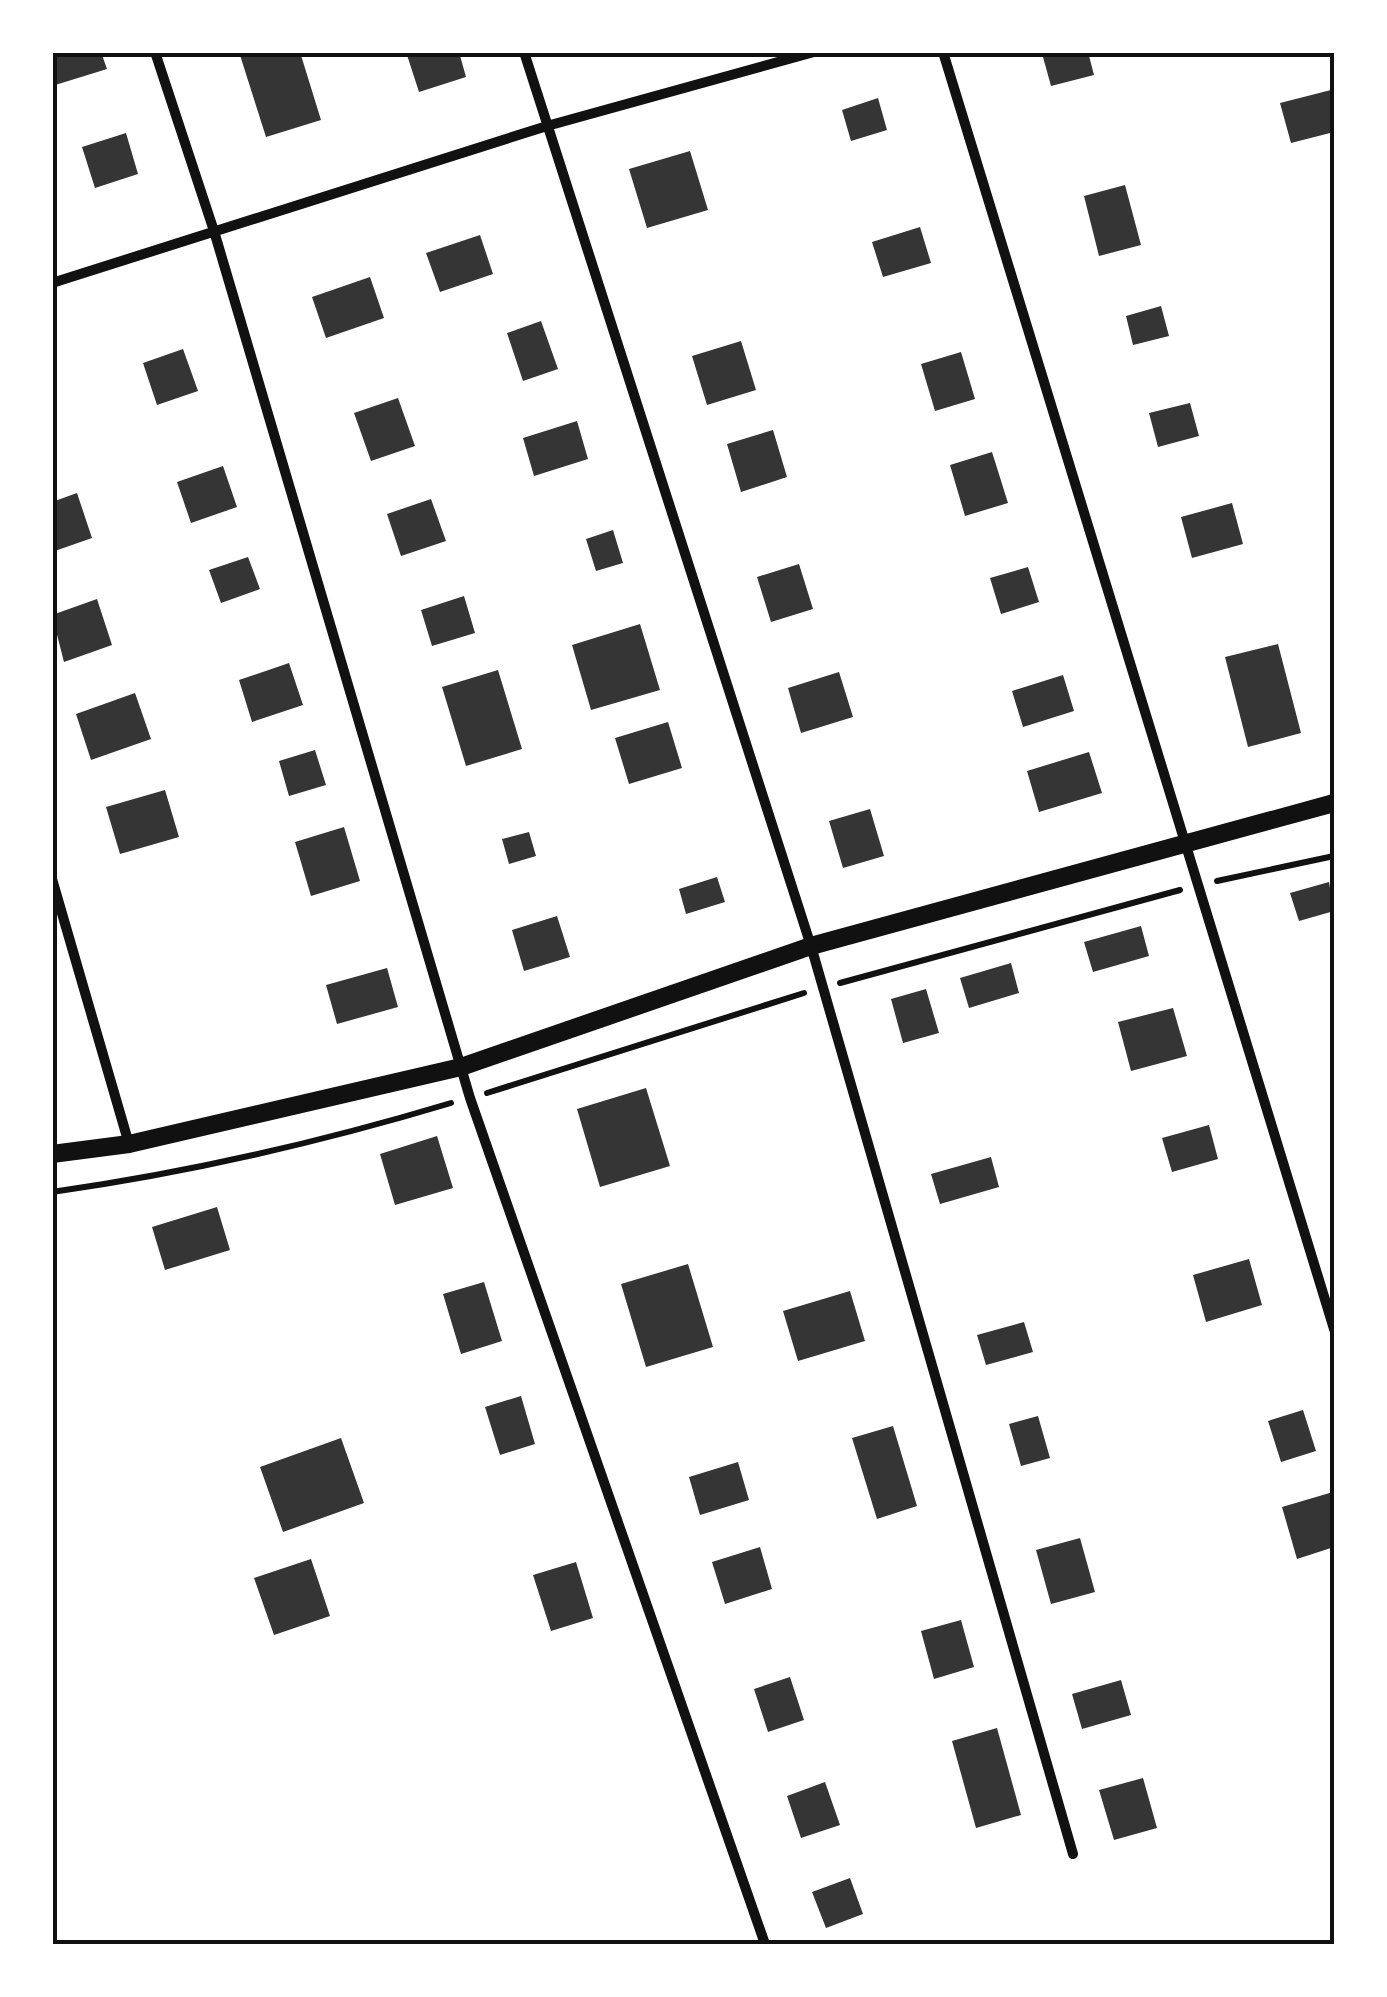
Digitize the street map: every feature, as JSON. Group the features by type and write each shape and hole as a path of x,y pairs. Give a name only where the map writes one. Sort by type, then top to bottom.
{"street":[{"path":"155,52 214,232 470,1098 765,1944"},
{"path":"524,52 811,946 1073,1854"},
{"path":"52,284 548,126 814,52"},
{"path":"943,52 1334,1329"},
{"path":"52,1154 130,1144 461,1067 811,946 1334,803"},
{"path":"52,878 130,1144"}],"path":[{"path":"52,1192 126,1182 367,1129 823,988 1200,885 1334,856"}],"building":[{"path":"63,52 101,52 107,69 52,86 52,56"},
{"path":"239,52 300,52 321,120 266,137"},
{"path":"459,52 466,77 419,92 407,55"},
{"path":"1059,52 1088,52 1094,75 1051,86 1043,57"},
{"path":"1331,90 1334,132 1291,143 1280,103"},
{"path":"878,98 887,130 851,141 842,110"},
{"path":"126,133 138,174 95,188 82,147"},
{"path":"690,151 708,210 647,228 629,169"},
{"path":"1125,185 1141,245 1099,256 1084,196"},
{"path":"920,227 931,263 883,277 872,242"},
{"path":"480,235 493,274 440,292 426,253"},
{"path":"370,277 384,318 326,338 312,297"},
{"path":"1161,306 1169,336 1133,345 1126,316"},
{"path":"541,321 558,369 523,381 507,333"},
{"path":"741,341 756,390 707,405 692,356"},
{"path":"183,349 198,391 157,405 143,363"},
{"path":"961,352 975,399 935,411 921,364"},
{"path":"398,398 415,446 371,461 354,413"},
{"path":"1190,403 1199,436 1158,447 1149,413"},
{"path":"577,421 588,459 534,476 523,438"},
{"path":"773,430 787,477 741,492 727,444"},
{"path":"992,452 1008,503 965,516 950,465"},
{"path":"223,466 237,507 191,523 177,482"},
{"path":"77,493 92,538 52,552 52,502"},
{"path":"431,499 446,541 401,556 387,514"},
{"path":"1232,503 1243,544 1192,558 1181,517"},
{"path":"613,530 623,563 596,571 586,539"},
{"path":"248,557 260,589 221,603 209,570"},
{"path":"799,564 813,609 771,622 757,577"},
{"path":"1028,567 1039,602 1001,614 990,578"},
{"path":"464,596 475,633 432,646 421,610"},
{"path":"97,599 112,645 64,662 52,615"},
{"path":"640,624 660,690 591,710 572,645"},
{"path":"1278,644 1301,733 1248,747 1225,657"},
{"path":"289,663 303,705 252,722 239,680"},
{"path":"498,670 522,749 466,766 442,687"},
{"path":"839,672 853,717 801,733 788,688"},
{"path":"1063,675 1074,711 1023,727 1012,691"},
{"path":"135,693 151,739 91,760 76,714"},
{"path":"668,722 682,768 629,784 615,738"},
{"path":"315,750 326,785 289,796 279,761"},
{"path":"1089,752 1102,793 1039,812 1027,771"},
{"path":"165,790 179,837 120,854 106,807"},
{"path":"870,809 884,856 843,868 829,821"},
{"path":"344,827 360,881 311,896 295,842"},
{"path":"529,832 536,856 509,864 502,839"},
{"path":"717,877 725,902 686,914 679,889"},
{"path":"1329,882 1334,911 1299,921 1290,893"},
{"path":"557,916 570,957 524,971 512,930"},
{"path":"1141,926 1149,956 1093,972 1084,942"},
{"path":"1011,963 1019,993 969,1008 960,978"},
{"path":"387,968 398,1007 337,1024 326,985"},
{"path":"926,989 939,1033 903,1043 891,999"},
{"path":"1173,1008 1187,1056 1131,1071 1118,1022"},
{"path":"646,1088 670,1166 600,1187 577,1109"},
{"path":"1209,1125 1218,1159 1172,1172 1162,1138"},
{"path":"437,1136 453,1188 395,1205 380,1154"},
{"path":"991,1157 999,1187 940,1204 931,1174"},
{"path":"217,1207 230,1250 165,1270 152,1227"},
{"path":"1249,1259 1262,1305 1206,1322 1193,1275"},
{"path":"688,1264 713,1347 646,1367 621,1284"},
{"path":"484,1282 502,1341 461,1354 443,1294"},
{"path":"850,1291 865,1341 798,1361 783,1311"},
{"path":"1024,1322 1033,1352 986,1365 977,1335"},
{"path":"521,1396 535,1444 500,1455 485,1407"},
{"path":"1303,1410 1316,1451 1281,1462 1268,1421"},
{"path":"1038,1416 1050,1458 1021,1466 1009,1424"},
{"path":"893,1426 917,1506 877,1519 852,1438"},
{"path":"341,1438 364,1503 283,1532 260,1467"},
{"path":"738,1462 749,1500 700,1515 689,1477"},
{"path":"1333,1492 1334,1547 1297,1559 1282,1507"},
{"path":"1080,1538 1095,1592 1051,1604 1036,1550"},
{"path":"760,1547 772,1589 725,1604 712,1562"},
{"path":"311,1559 330,1616 274,1635 254,1578"},
{"path":"576,1562 593,1618 551,1631 533,1575"},
{"path":"961,1620 974,1667 934,1679 921,1631"},
{"path":"790,1677 804,1720 768,1732 754,1689"},
{"path":"1121,1680 1131,1715 1082,1729 1072,1694"},
{"path":"997,1728 1021,1815 976,1828 952,1741"},
{"path":"1143,1778 1157,1828 1114,1840 1099,1790"},
{"path":"825,1782 840,1825 801,1838 787,1796"},
{"path":"850,1878 863,1914 826,1928 812,1892"}]}
